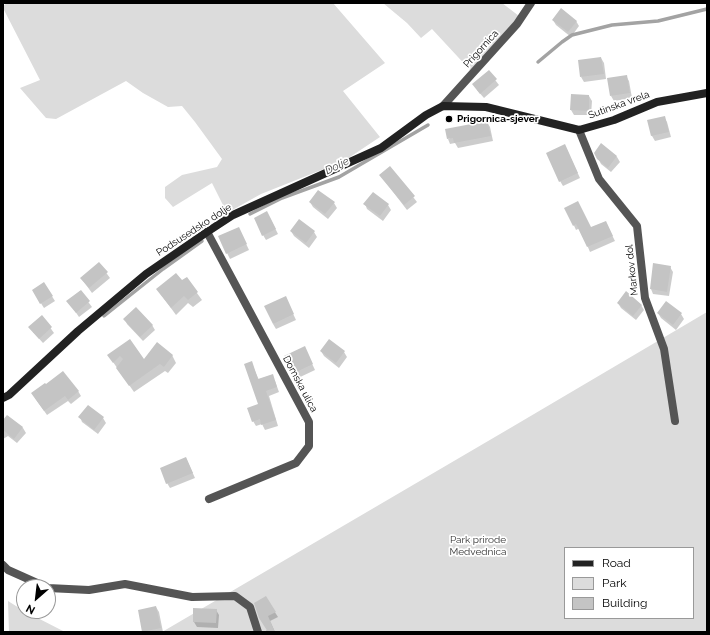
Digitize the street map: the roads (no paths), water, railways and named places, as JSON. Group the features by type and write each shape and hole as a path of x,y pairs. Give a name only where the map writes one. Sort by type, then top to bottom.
{"street":[{"name":"Prigornica","path":"444,106 517,24 531,3"},
{"name":"Sutinska vrela","path":"444,106 486,107 579,130 614,120 657,102 707,93"},
{"name":"Podsusedsko dolje","path":"3,398 9,395 78,331 146,274 207,232 233,215 381,148 426,115 444,106"},
{"name":"Markov dol","path":"579,130 599,179 637,226 645,298 664,349 675,421"},
{"name":"Domska ulica","path":"207,232 309,422 309,446 296,463 209,499"},
{"path":"3,565 8,570 29,579"},
{"path":"56,588 89,590 125,584 192,597 235,596 250,607 258,632"}],"waterway":[{"name":"Dolje","path":"538,62 572,35 612,25 658,21 707,9"},
{"name":"Dolje","path":"250,214 282,198 339,177 428,125"},
{"name":"Dolje","path":"104,316 163,269 202,241"}],"place":[{"name":"Prigornica-sjever","path":"449,119"}],"park label":[{"name":"Park prirode Medvednica","path":"478,546"}]}
